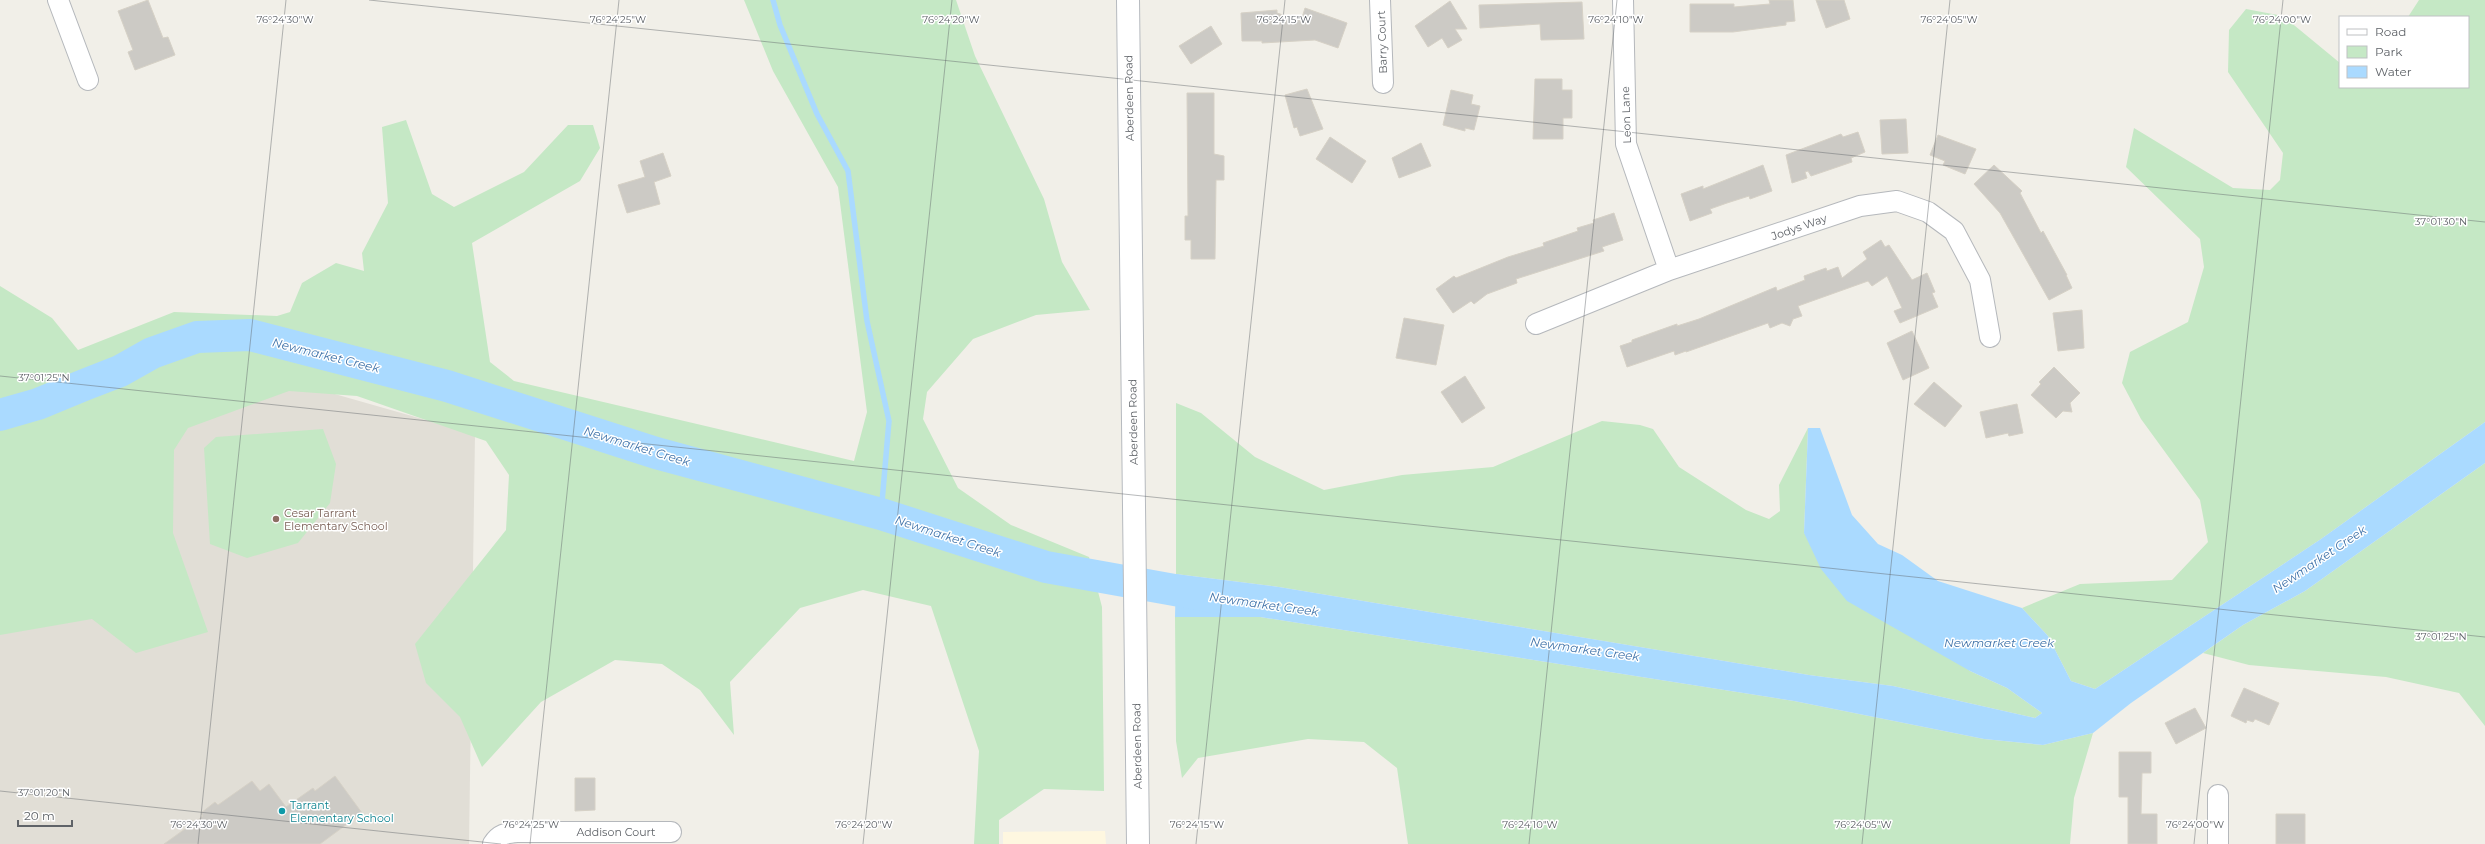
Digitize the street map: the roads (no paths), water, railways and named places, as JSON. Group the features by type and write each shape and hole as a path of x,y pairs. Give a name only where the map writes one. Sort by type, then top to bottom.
{"main road":[{"name":"Aberdeen Road","path":"1128,0 1138,844"}],"street":[{"path":"58,0 88,80"},
{"name":"Barry Court","path":"1380,0 1383,83"},
{"name":"Leon Lane","path":"1624,0 1626,144 1669,270"},
{"name":"Jodys Way","path":"1536,324 1669,270 1860,206 1897,201 1928,212 1954,230 1980,280 1990,337"},
{"path":"2218,795 2218,844"},
{"name":"Addison Court","path":"493,844 497,837 506,833 517,832 672,832"}],"water":[{"name":"Newmarket Creek","path":"2485,422 2485,463 2305,591 2243,625 2131,703 2093,733 2043,745 1984,739 1794,701 1260,617 1175,617 1176,574 1279,587 1809,675 1893,686 2035,718 2042,713 2007,688 1970,671 1847,601 1821,569 1804,533 1808,428 1820,428 1852,515 1878,544 1902,555 1938,581 2022,608 2048,636 2071,681 2095,689 2321,539"}],"waterway":[{"path":"773,0 780,25 817,114 848,171 867,321 889,421 881,514"},
{"name":"Newmarket Creek","path":"0,415 38,404 120,371 152,353 197,337 250,335 447,386 656,453 881,514 1046,567 1219,598"}],"place":[{"name":"Cesar Tarrant Elementary School","path":"276,519"},
{"name":"Tarrant Elementary School","path":"282,811"}]}
